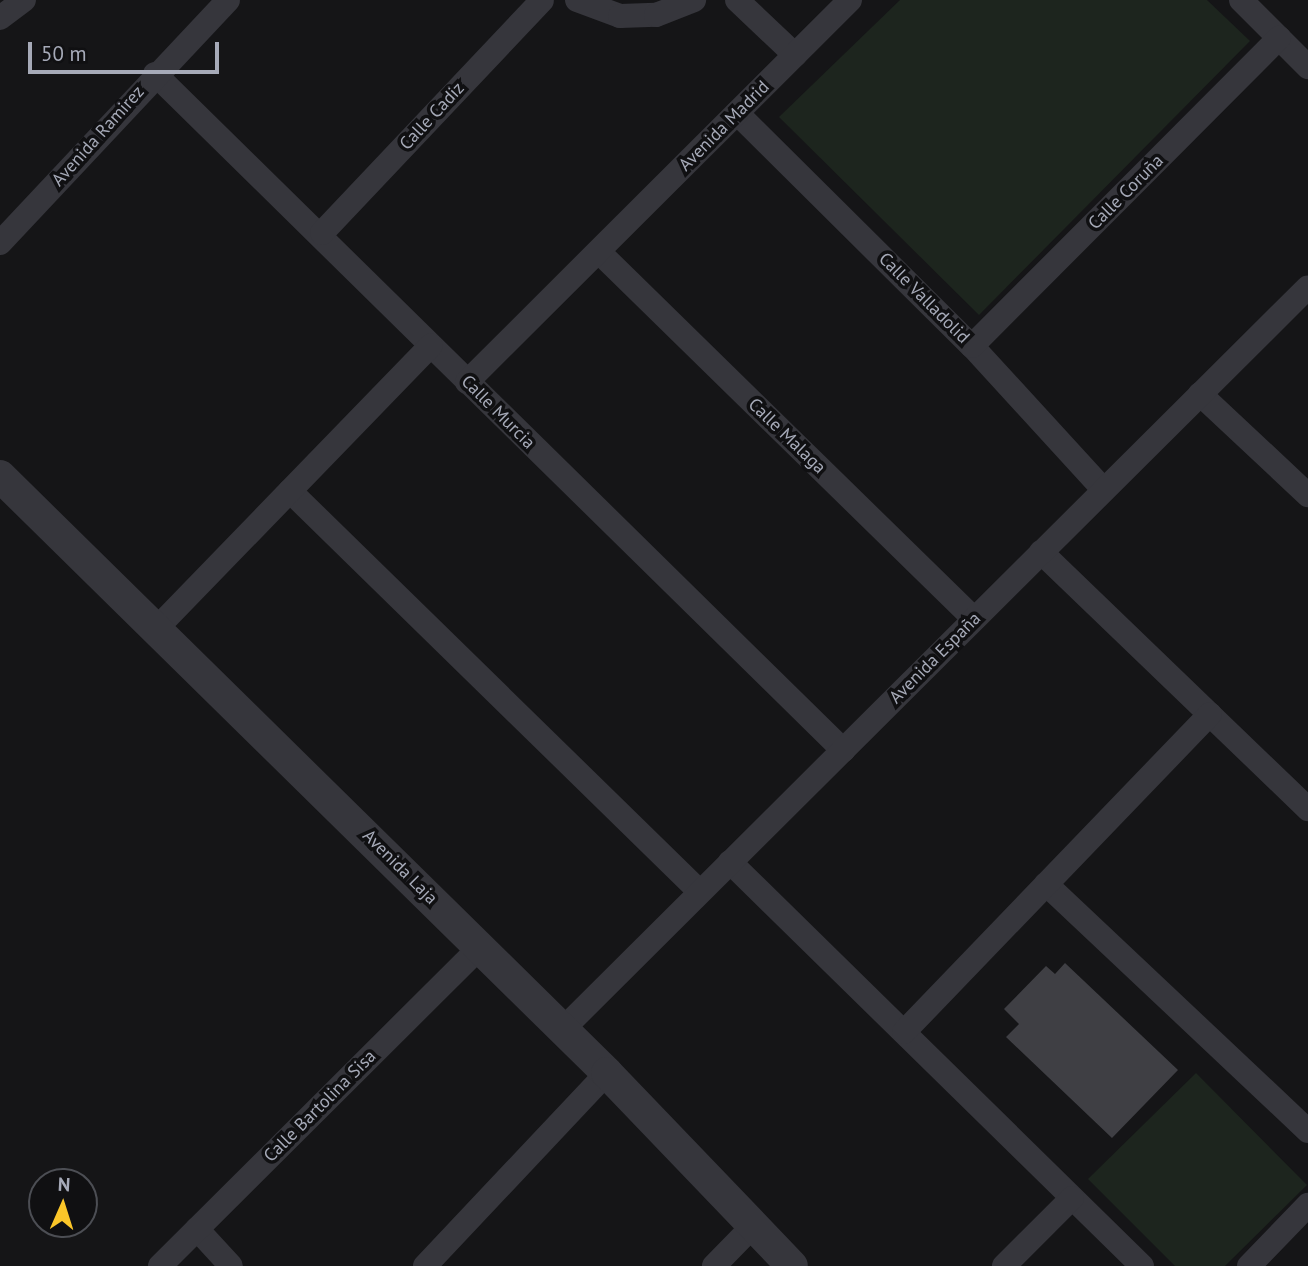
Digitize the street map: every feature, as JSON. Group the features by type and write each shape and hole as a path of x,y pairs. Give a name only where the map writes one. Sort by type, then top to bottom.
{"street":[{"name":"Avenida Ramirez","path":"0,243 155,74 229,0"},
{"name":"Calle Cadiz","path":"322,233 542,0"},
{"path":"577,0 620,16 656,15 694,0"},
{"path":"737,0 795,55"},
{"name":"Avenida Madrid","path":"467,382 850,0"},
{"path":"1241,0 1308,66"},
{"name":"Calle Coruña","path":"972,346 1279,37"},
{"name":"Calle Murcia","path":"155,74 322,233 467,382 843,750"},
{"name":"Calle Valladolid","path":"737,113 972,346 1104,489"},
{"name":"Calle Malaga","path":"599,253 974,619"},
{"name":"Avenida España","path":"563,1029 1308,287"},
{"path":"158,626 432,345"},
{"path":"1200,394 1308,495"},
{"name":"Avenida Laja","path":"0,477 158,626 563,1029 792,1266"},
{"path":"290,491 700,892"},
{"path":"1041,552 1308,809"},
{"path":"904,1032 1210,715"},
{"path":"730,862 1142,1266"},
{"path":"1046,884 1308,1131"},
{"name":"Calle Bartolina Sisa","path":"160,1266 480,947"},
{"path":"425,1266 607,1073"},
{"path":"1004,1266 1072,1198"},
{"path":"1249,1266 1308,1205"},
{"path":"715,1266 754,1226"},
{"path":"197,1229 231,1266"}],"shaded area":[{"path":"900,0 1207,0 1250,41 979,315 779,117"},
{"path":"1196,1073 1307,1185 1225,1266 1175,1266 1088,1179"}],"building":[{"path":"1065,963 1178,1070 1112,1138 1006,1037 1019,1024 1004,1009 1046,966 1055,974"}]}
